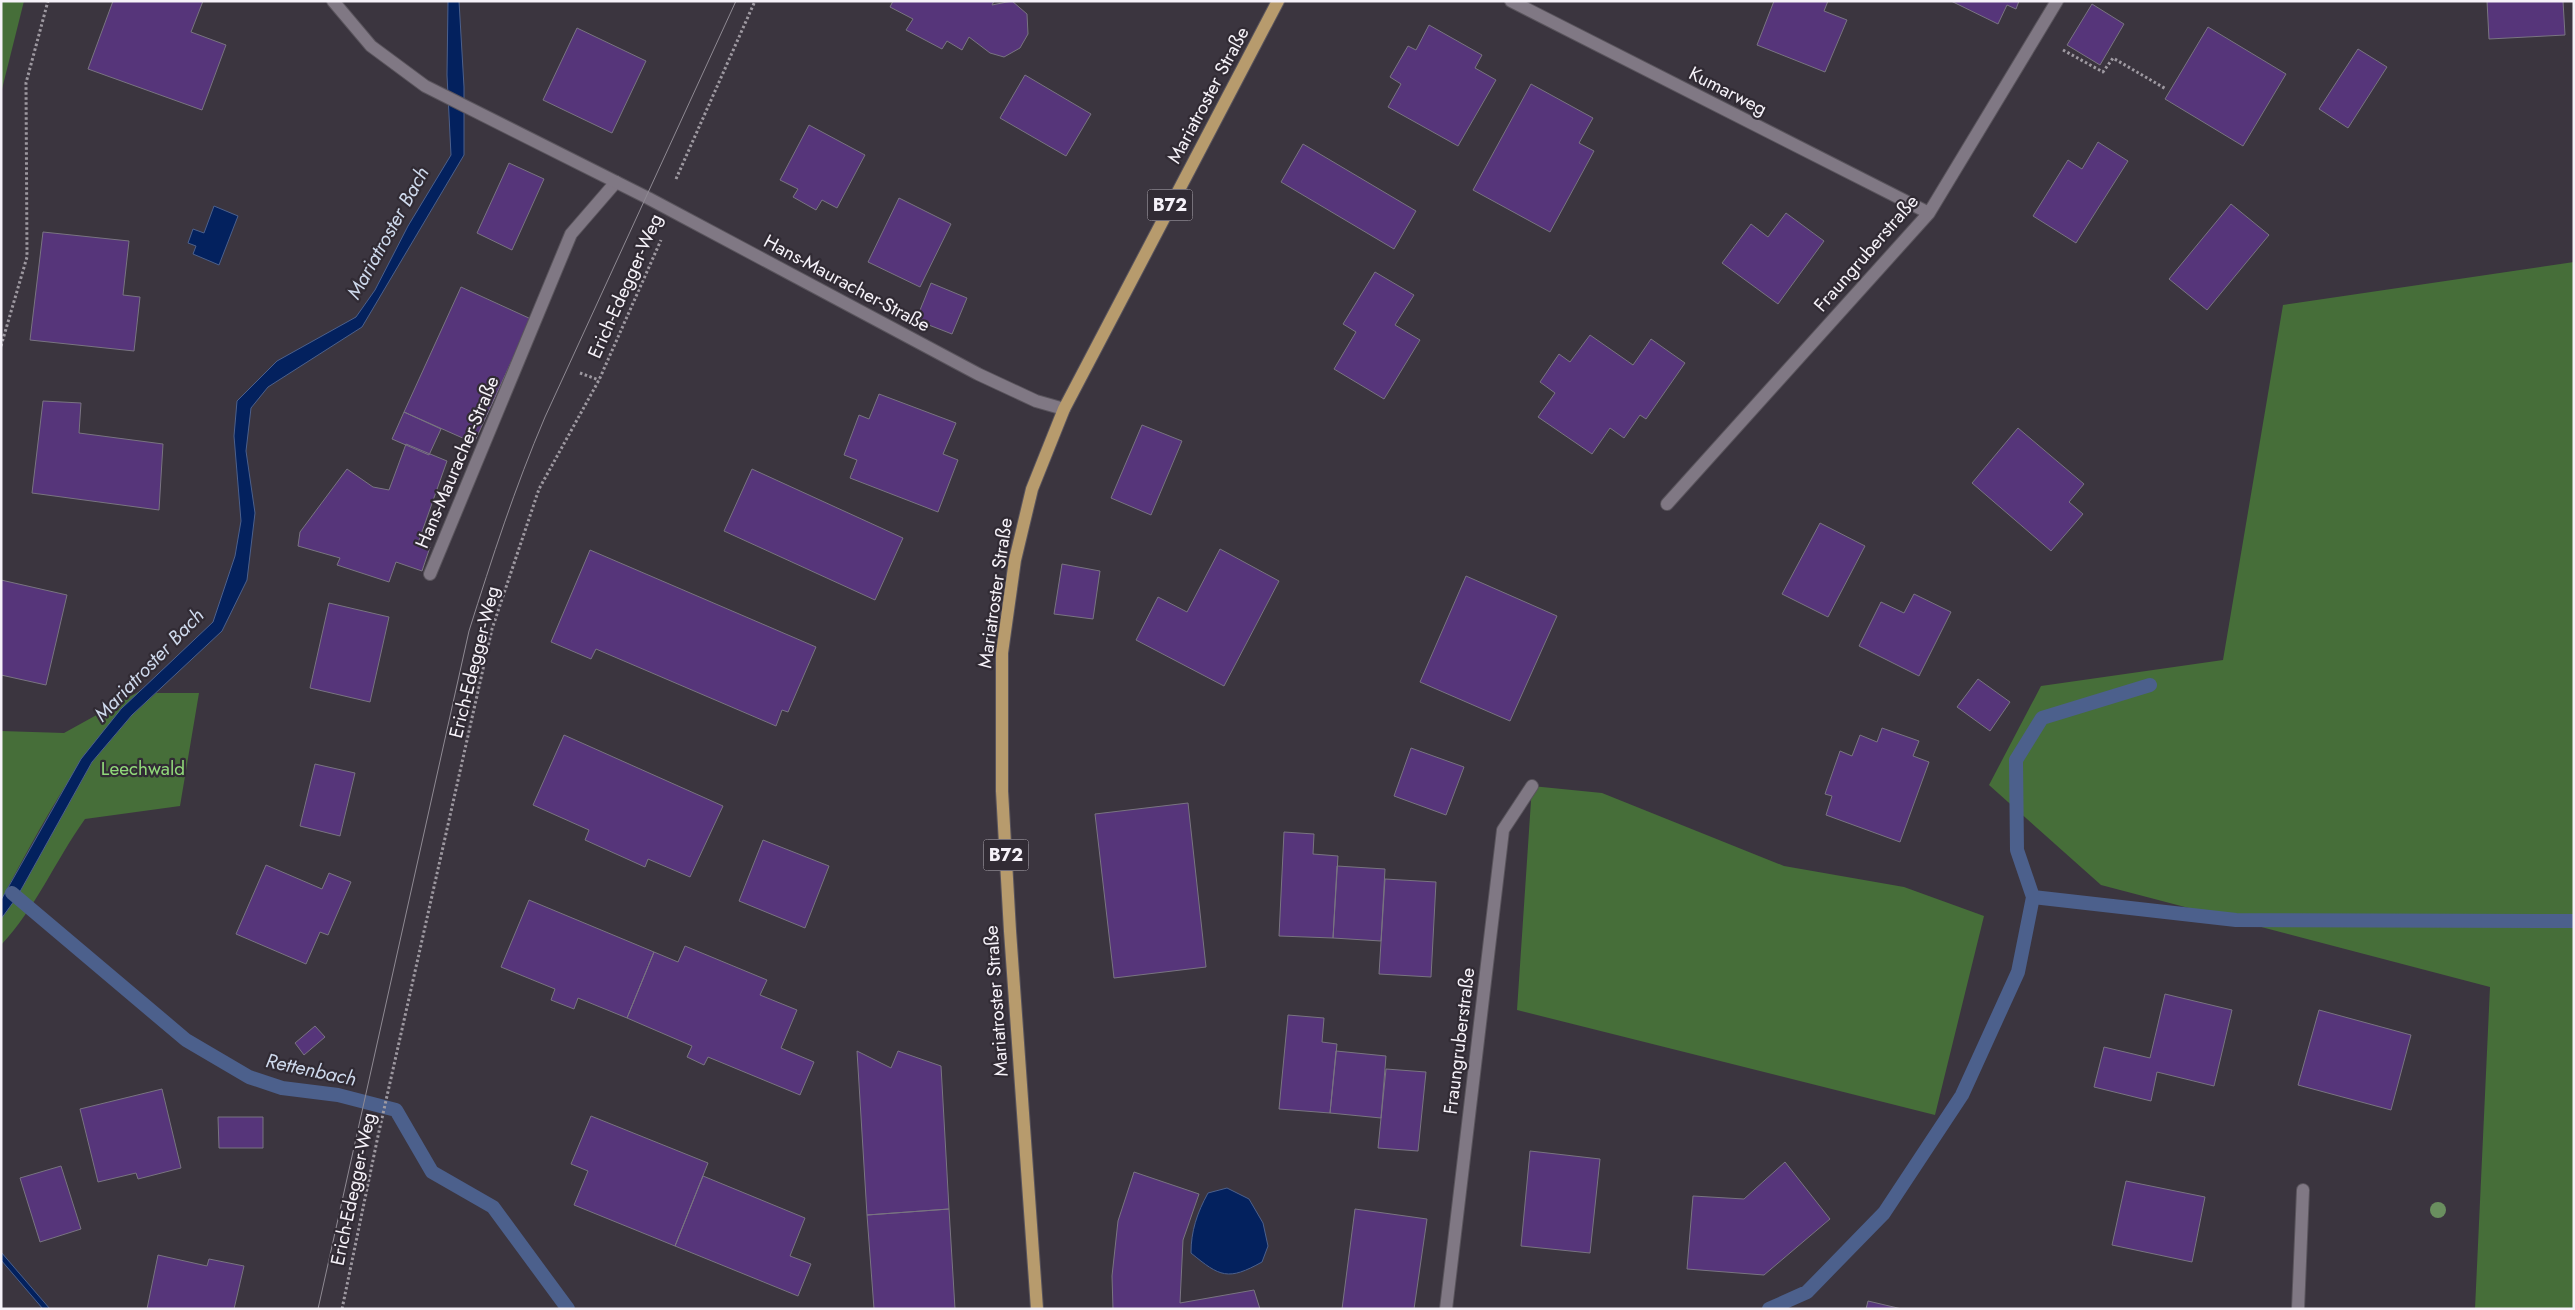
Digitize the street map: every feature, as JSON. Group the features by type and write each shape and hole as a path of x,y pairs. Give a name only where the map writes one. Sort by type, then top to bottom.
{"main road":[{"name":"Mariatroster Straße","path":"1037,1309 1010,931 1002,782 1002,653 1015,560 1032,489 1064,410 1278,1"}],"street":[{"name":"Hans-Mauracher-Straße","path":"333,1 371,46 425,86 616,182 978,374 1036,401 1064,410"},
{"name":"Kumarweg","path":"1511,1 1929,213"},
{"name":"Fraungruberstraße","path":"1667,504 1929,213 2057,1"},
{"name":"Hans-Mauracher-Straße","path":"430,574 571,234 616,182"},
{"name":"Fraungruberstraße","path":"1446,1309 1503,830 1532,786"},
{"path":"2298,1309 2303,1190"}],"path":[{"path":"1,346 27,257 26,83 48,1"},
{"name":"Erich-Edegger-Weg","path":"342,1309 378,1136 492,629 539,489 599,380 673,213 676,176 755,1"},
{"path":"2037,34 2103,72 2113,58 2166,89"},
{"path":"580,373 599,380"}],"green space":[{"path":"1,1 24,1 1,93"},
{"path":"2574,262 2574,1309 2475,1309 2490,987 2101,885 1989,785 2041,686 2223,660 2283,305"},
{"name":"Leechwald","path":"140,691 118,714 80,764 31,844 1,900 1,731 64,733"},
{"name":"Leechwald","path":"156,693 199,693 180,806 85,819 25,916 1,945 1,919 17,897 92,762 132,715"},
{"path":"1532,786 1602,793 1784,866 1904,887 1984,916 1935,1115 1517,1010"}],"water":[{"name":"Mariatroster Bach","path":"448,1 459,1 464,87 464,155 362,327 268,387 251,408 246,451 255,513 247,580 222,631 132,715 92,762 17,897 1,919 1,900 81,759 121,709 213,622 235,556 241,521 234,436 237,401 277,361 356,317 375,290 408,226 451,155 447,75"},
{"path":"214,206 238,216 219,265 193,254 196,246 188,243 193,229 204,233"},
{"path":"1227,1188 1249,1199 1263,1223 1268,1246 1262,1262 1232,1274 1217,1271 1191,1253 1195,1222 1208,1193"},
{"path":"1,1252 50,1309 43,1309 1,1260"}],"building":[{"path":"113,1 203,1 191,32 226,45 202,110 88,69"},
{"path":"893,1 994,1 992,5 1012,1 1027,14 1028,34 1020,48 1004,57 990,53 969,37 962,50 947,41 942,49 906,30 913,19 890,7"},
{"path":"1774,1 1828,1 1824,11 1847,20 1825,72 1757,45"},
{"path":"1951,1 2019,1 2016,9 2007,5 1998,24"},
{"path":"2487,1 2563,1 2565,35 2489,39"},
{"path":"2092,4 2124,24 2100,65 2067,45"},
{"path":"1429,25 1482,55 1475,68 1496,80 1458,146 1388,107 1401,84 1390,77 1408,46 1416,50"},
{"path":"2208,27 2286,74 2243,146 2165,99"},
{"path":"577,28 646,61 612,133 543,100"},
{"path":"2358,49 2387,67 2348,128 2319,109"},
{"path":"1025,75 1091,114 1066,156 1000,118"},
{"path":"1531,84 1593,118 1579,143 1594,151 1550,232 1473,190"},
{"path":"809,125 865,155 837,208 822,200 816,210 793,197 798,189 780,180"},
{"path":"2098,142 2128,161 2076,243 2033,216 2068,160 2082,169"},
{"path":"1303,144 1416,211 1394,249 1281,182"},
{"path":"509,163 544,179 512,250 477,233"},
{"path":"899,198 951,224 920,287 868,262"},
{"path":"2231,204 2269,235 2207,310 2169,279"},
{"path":"1786,213 1824,241 1778,304 1722,263 1751,224 1768,237"},
{"path":"43,232 129,241 123,295 140,297 134,351 30,340"},
{"path":"1375,272 1414,295 1395,325 1420,340 1384,399 1334,369 1356,332 1343,324"},
{"path":"931,283 967,298 952,334 916,320"},
{"path":"461,287 531,319 474,443 404,412"},
{"path":"1590,335 1633,365 1651,339 1685,363 1646,419 1640,415 1624,438 1610,428 1592,454 1538,417 1555,393 1540,382 1559,354 1570,362"},
{"path":"879,394 956,423 943,454 958,460 938,512 850,478 857,460 844,455 859,415 869,419"},
{"path":"43,401 81,403 79,433 163,444 159,510 32,493"},
{"path":"404,412 441,429 429,455 392,439"},
{"path":"1142,425 1182,441 1151,515 1111,498"},
{"path":"2018,428 2084,484 2069,502 2083,514 2051,551 1972,483"},
{"path":"406,444 447,461 418,543 430,547 422,571 396,562 389,582 337,565 340,558 298,546 300,532 347,469 373,487 389,490"},
{"path":"752,469 903,538 875,600 724,531"},
{"path":"1820,523 1865,546 1828,617 1782,594"},
{"path":"1220,549 1279,581 1224,686 1136,640 1158,597 1187,612"},
{"path":"590,550 816,647 788,712 782,710 776,726 596,649 591,659 551,642"},
{"path":"1062,564 1100,571 1093,619 1054,614"},
{"path":"1466,576 1557,616 1510,721 1420,682"},
{"path":"1,580 67,595 46,685 1,675"},
{"path":"1914,594 1951,612 1919,676 1859,646 1881,602 1904,613"},
{"path":"329,603 389,617 370,702 310,688"},
{"path":"1978,679 2010,702 1990,731 1957,707"},
{"path":"1882,728 1919,741 1913,756 1929,762 1900,842 1826,815 1832,796 1825,794 1840,751 1852,756 1860,735 1877,742"},
{"path":"564,735 723,806 690,877 648,859 645,867 585,840 589,830 533,805"},
{"path":"1411,748 1464,767 1446,815 1394,796"},
{"path":"315,764 355,773 340,836 300,826"},
{"path":"1188,803 1206,967 1114,978 1095,814"},
{"path":"1284,832 1314,834 1313,854 1338,856 1333,938 1279,936"},
{"path":"763,840 829,866 805,928 739,901"},
{"path":"266,865 322,889 329,873 351,882 328,935 320,932 306,964 236,934"},
{"path":"1337,866 1385,869 1381,941 1333,938"},
{"path":"1385,879 1436,882 1431,977 1379,974"},
{"path":"529,900 654,952 627,1018 578,998 574,1009 551,1000 555,989 501,967"},
{"path":"685,946 767,980 760,995 797,1010 781,1048 814,1062 800,1095 708,1057 704,1065 687,1057 692,1046 627,1018 654,952 678,962"},
{"path":"2165,994 2232,1010 2214,1086 2157,1072 2151,1101 2094,1087 2104,1047 2150,1058"},
{"path":"2319,1010 2411,1035 2391,1110 2298,1085"},
{"path":"1288,1015 1324,1018 1322,1042 1337,1044 1330,1113 1279,1109"},
{"path":"315,1026 325,1037 304,1055 295,1043"},
{"path":"857,1051 891,1068 898,1051 941,1066 949,1209 867,1215"},
{"path":"1336,1051 1386,1056 1381,1118 1330,1113"},
{"path":"1386,1069 1426,1072 1418,1151 1378,1148"},
{"path":"162,1089 181,1168 138,1179 136,1173 98,1182 80,1109"},
{"path":"591,1116 708,1163 675,1246 574,1205 588,1171 571,1164"},
{"path":"218,1117 263,1117 263,1148 219,1148"},
{"path":"1530,1151 1600,1159 1590,1253 1521,1246"},
{"path":"1785,1162 1830,1219 1764,1275 1687,1269 1693,1196 1744,1199"},
{"path":"61,1166 81,1229 40,1242 20,1178"},
{"path":"1134,1172 1199,1194 1183,1240 1180,1303 1254,1290 1260,1309 1113,1309 1112,1276 1118,1221"},
{"path":"703,1176 805,1218 790,1256 811,1264 798,1296 675,1246"},
{"path":"2126,1181 2205,1197 2192,1262 2112,1245"},
{"path":"949,1209 955,1309 874,1309 867,1215"},
{"path":"1355,1209 1427,1219 1414,1309 1342,1309"},
{"path":"158,1255 207,1266 209,1259 244,1266 234,1309 147,1309"},
{"path":"1868,1301 1902,1309 1866,1309"}],"waterway":[{"path":"2033,897 2017,850 2016,760 2042,718 2150,685"},
{"name":"Rettenbach","path":"12,893 186,1040 249,1077 282,1088 338,1095 396,1110 432,1172 493,1207 568,1309"},
{"path":"1769,1309 1807,1292 1884,1213 1962,1095 2018,972 2033,897 2236,920 2574,921"}],"tram line":[{"path":"318,1309 469,631 514,496 545,417 736,1"}]}
